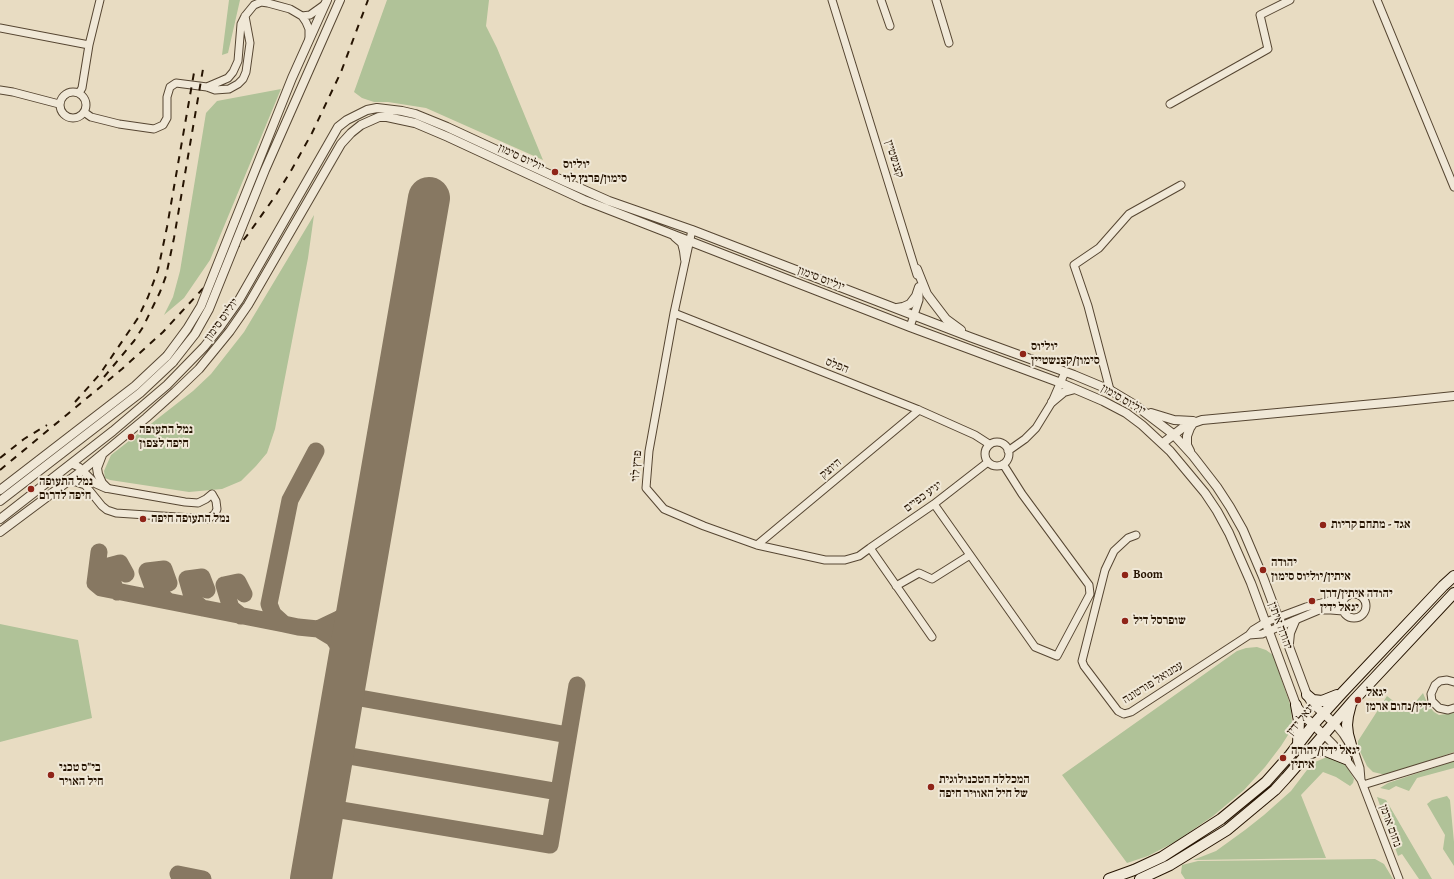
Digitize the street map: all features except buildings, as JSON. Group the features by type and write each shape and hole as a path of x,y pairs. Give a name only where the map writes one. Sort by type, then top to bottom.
{"main road":[{"name":"יגאל ידין","path":"1109,879 1134,870 1162,857 1221,819 1266,782 1323,713 1454,576"},
{"path":"1140,879 1170,865 1227,830 1274,790 1307,755 1353,701 1454,593"},
{"path":"1307,695 1313,700 1322,701 1342,693"},
{"path":"1351,745 1347,725 1348,716 1353,701"},
{"path":"1296,705 1299,721 1298,745"},
{"path":"1307,755 1316,751 1326,750 1346,759"}],"street":[{"path":"79,93 82,88 89,45 100,0"},
{"path":"0,501 140,394 174,362 195,334 209,309 265,170 340,0"},
{"name":"קצנשטיין","path":"832,0 917,269 919,300 910,326"},
{"path":"881,0 890,26"},
{"path":"936,0 949,43"},
{"path":"1170,104 1268,49 1260,15 1290,0"},
{"path":"1377,0 1454,187"},
{"path":"207,87 228,78 233,72 238,61 241,24 244,16 254,5 261,2 280,6 302,16 310,15 317,11 327,1"},
{"path":"0,490 135,386 167,356 187,330 201,306 309,39 327,1"},
{"path":"84,112 91,117 154,130 164,125 167,118 170,87 176,83 207,87 215,90 229,89 238,84 243,79 246,72 250,43 244,16"},
{"path":"302,16 309,29 309,39"},
{"path":"0,28 89,45"},
{"path":"0,90 59,104"},
{"path":"70,91 79,93 83,96 86,104 84,112 77,118 68,118 61,112 59,104 60,99 70,91"},
{"name":"יוליוס סימון","path":"0,519 113,431 167,385 208,342 239,300 338,127 347,120 367,110 386,109 415,114 447,127 609,201 692,230 1110,390 1141,409 1173,434"},
{"name":"יוליוס סימון","path":"0,532 83,470 175,392 214,352 248,305 341,144 351,133 371,120 379,117 387,117 415,123 584,200 1077,389 1126,413 1163,443"},
{"path":"1110,390 1088,306 1074,266 1099,248 1129,214 1182,184"},
{"name":"פרץ לוי","path":"692,230 674,313 649,451 646,488 664,509 704,526 757,545 825,560 845,560 859,556 870,548"},
{"path":"671,234 682,244 685,258"},
{"path":"685,258 693,247 702,246"},
{"path":"917,269 928,294 939,311 946,319 970,337"},
{"path":"894,308 903,307 910,304 916,296 919,287"},
{"name":"הפלס","path":"674,313 919,410 975,435 989,444"},
{"path":"1008,451 1036,428 1052,402 1065,372"},
{"path":"1052,402 1064,392 1077,389"},
{"path":"1141,409 1174,420 1198,421 1454,396"},
{"name":"היוצק","path":"757,545 919,410"},
{"path":"1163,443 1185,426 1198,421"},
{"path":"1193,456 1189,450 1187,440 1190,428 1198,421"},
{"name":"יהודה איתין","path":"1173,434 1193,456 1217,487 1243,530 1264,577 1307,695 1311,702 1334,723"},
{"path":"993,442 1001,442 1008,451 1008,459 1003,464 995,466 988,462 985,455 986,447 993,442"},
{"name":"יהודה איתין","path":"1163,443 1183,465 1217,511 1229,533 1251,583 1296,705 1305,717 1324,735"},
{"path":"102,454 98,464 98,474 102,483 107,488"},
{"name":"יגיע כפיים","path":"870,548 934,504 988,462"},
{"path":"68,481 85,485 102,506 107,510 116,513 208,519 215,514 217,509 216,501 212,494 206,499 198,502 107,488 96,484 83,470 72,464"},
{"path":"934,504 1034,647 1057,656 1090,594 1089,585 1022,494 1003,464"},
{"name":"עמנואל פורטונה","path":"1136,535 1128,538 1114,551 1105,570 1082,660 1084,666 1118,711 1124,714 1131,712 1249,635 1253,630 1266,622 1306,607 1348,596"},
{"path":"870,548 932,637"},
{"path":"896,586 919,573 932,579 970,555"},
{"path":"1356,594 1363,598 1366,610 1361,617 1353,619 1345,615 1342,608 1343,601 1348,596 1356,594"},
{"name":"עמנואל פורטונה","path":"1249,635 1256,635 1282,626 1320,610 1343,611"},
{"path":"1289,644 1290,633 1295,621"},
{"path":"1454,682 1447,680 1440,681 1433,687 1431,694 1432,701 1439,708 1448,710 1454,708"},
{"name":"נחום ארמן","path":"1334,723 1351,745 1358,761 1362,782 1398,879"},
{"name":"נחום ארמן","path":"1324,735 1346,759 1362,782"},
{"path":"1362,782 1454,757"}],"green space":[{"path":"229,0 240,0 228,53 222,55"},
{"path":"387,0 489,0 486,26 497,48 543,160 426,108 388,102 374,102 362,98 354,92"},
{"path":"281,89 210,260 184,298 164,315 173,297 180,271 206,113 217,101"},
{"path":"314,215 308,258 275,429 267,453 241,481 222,489 189,492 105,478 104,471 111,455 193,391 211,374 244,332"},
{"path":"0,624 78,640 92,718 0,742"},
{"path":"1257,647 1266,650 1273,655 1291,707 1292,723 1288,735 1265,767 1244,790 1213,816 1175,842 1148,856 1127,863 1062,775 1237,651"},
{"path":"1423,693 1428,705 1434,712 1439,715 1454,713 1454,752 1386,775 1373,772 1367,766 1358,747 1358,741 1387,696 1407,712"},
{"path":"1327,757 1340,761 1347,767 1354,779 1350,786 1336,777 1323,772 1301,795 1326,858 1193,860 1216,851 1245,830 1291,791 1310,766"},
{"path":"1454,761 1454,768 1417,778 1409,791 1396,786 1389,790 1380,788 1388,783"},
{"path":"1447,796 1450,800 1454,842 1454,866 1443,849 1445,835 1427,804 1432,800"},
{"path":"1377,797 1386,800 1432,879 1419,879 1402,854 1398,856"},
{"path":"1375,859 1384,864 1393,879 1185,879 1181,873 1182,865 1198,861"}],"taxiway":[{"path":"316,451 290,500 269,604 273,614 284,624 318,629 339,619 350,611 359,597"},
{"path":"99,552 95,583 101,588 284,624"},
{"path":"117,592 105,567 120,563 126,574"},
{"path":"168,601 154,590 147,571 164,569 169,583"},
{"path":"202,608 193,600 187,579 202,577 207,590"},
{"path":"241,616 231,608 224,585 238,582 244,594"},
{"path":"318,629 333,638 342,651 347,667"},
{"path":"323,807 550,845 577,685"},
{"path":"343,695 568,735"},
{"path":"332,753 559,792"},
{"path":"178,874 203,879"}],"runway":[{"path":"311,879 429,198"}],"railway":[{"path":"0,470 122,369 163,332 220,270 249,233 276,195 312,133 341,72 368,0"},
{"path":"75,402 100,374 138,318 158,270 195,67"},
{"path":"104,377 134,341 143,327 166,276 203,69"},
{"path":"0,458 24,439 47,425"}],"place":[{"name":"יוליוס סימון/פרנץ לוי","path":"555,172"},
{"name":"יוליוס סימון/קצנשטיין","path":"1023,354"},
{"name":"נמל התעופה חיפה לצפון","path":"131,437"},
{"name":"נמל התעופה חיפה לדרום","path":"31,489"},
{"name":"נמל התעופה חיפה","path":"143,519"},
{"name":"אגד - מתחם קריות","path":"1323,525"},
{"name":"יהודה איתין/יוליוס סימון","path":"1263,570"},
{"name":"Boom","path":"1125,575"},
{"name":"יהודה איתין/דרך יגאל ידין","path":"1312,601"},
{"name":"שופרסל דיל","path":"1125,621"},
{"name":"יגאל ידין/נחום ארמן","path":"1358,700"},
{"name":"יגאל ידין/יהודה איתין","path":"1283,758"},
{"name":"בי\"ס טכני חיל האויר","path":"51,775"},
{"name":"המכללה הטכנולוגית של חיל האוויר חיפה","path":"931,787"}]}
